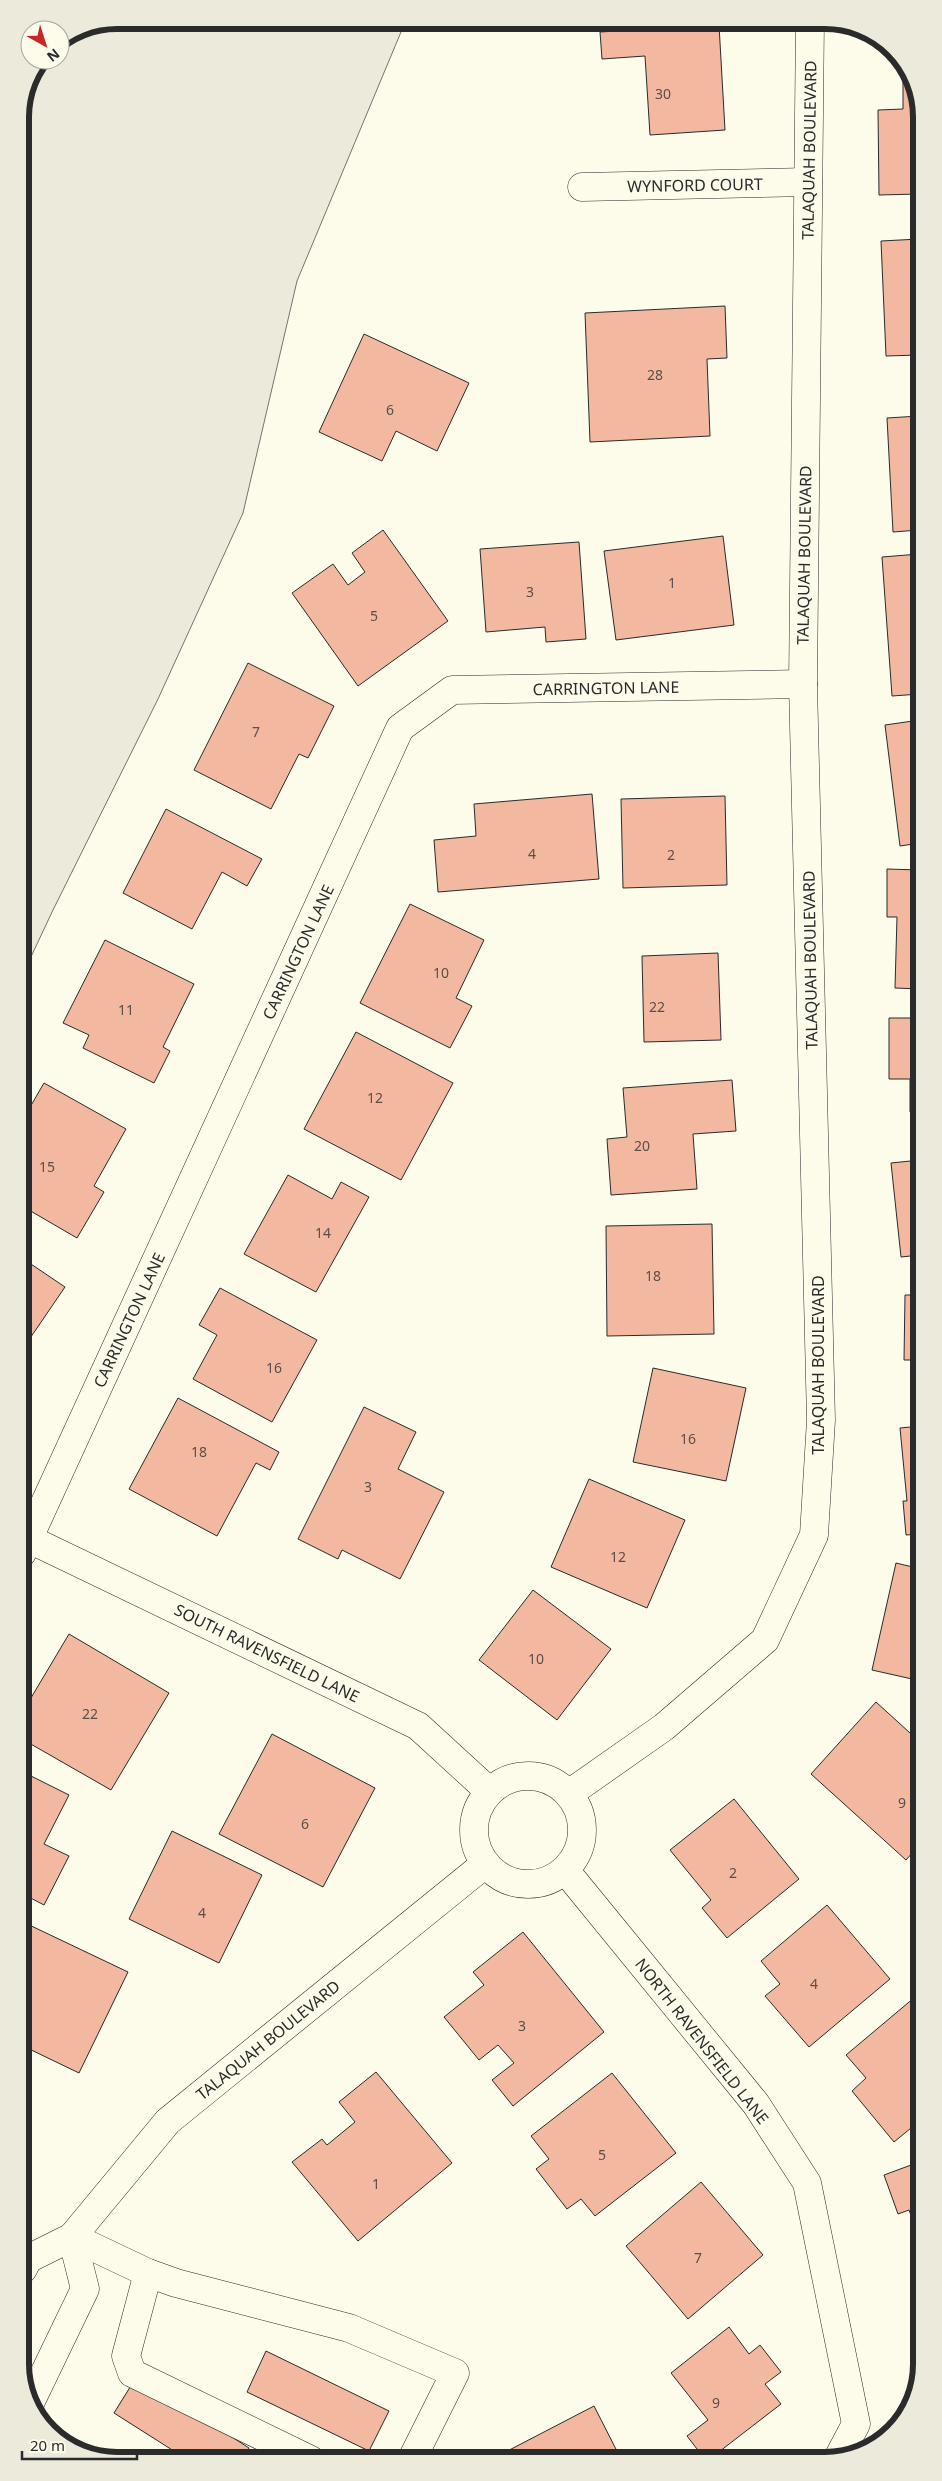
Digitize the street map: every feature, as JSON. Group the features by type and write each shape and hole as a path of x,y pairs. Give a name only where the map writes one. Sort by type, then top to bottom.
{"street":[{"name":"TALAQUAH BOULEVARD","path":"570,1794 664,1727 765,1640 814,1535 821,1420 803,684 810,29"},
{"name":"WYNFORD COURT","path":"582,187 808,182"},
{"name":"CARRINGTON LANE","path":"29,1539 400,728 452,690 803,684"},
{"name":"SOUTH RAVENSFIELD LANE","path":"29,1547 418,1726 489,1791"},
{"path":"520,1775 539,1776 555,1782 570,1794 578,1808 582,1824 582,1841 575,1857 564,1870 552,1879 538,1884 524,1884 509,1881 496,1874 485,1864 477,1850 473,1835 474,1819 479,1804 489,1791 503,1781 520,1775"},
{"name":"TALAQUAH BOULEVARD","path":"29,2258 72,2237 168,2121 485,1864"},
{"name":"NORTH RAVENSFIELD LANE","path":"564,1870 756,2104 807,2183 856,2424 842,2450"},
{"path":"72,2237 148,2273 176,2283 349,2328 454,2373 416,2452"},
{"path":"34,2396 85,2289 72,2237"},
{"path":"148,2273 126,2356 132,2373 295,2452"}],"shaded area":[{"path":"402,29 297,281 243,513 158,699 29,961 29,111 35,83 43,70 70,70 70,43 89,33 106,30"}],"building":[{"path":"651,29 719,29 725,130 650,135 645,56 602,59 600,32"},
{"path":"903,76 910,94 913,117 913,194 879,195 878,110 903,109"},
{"path":"913,239 913,355 886,356 881,241"},
{"path":"725,306 727,358 707,359 710,436 590,442 585,313"},
{"path":"364,334 469,383 437,451 396,431 382,461 319,432"},
{"path":"913,416 913,530 893,532 887,418"},
{"path":"383,530 448,621 358,686 292,593 333,564 348,585 365,572 352,553"},
{"path":"723,536 734,625 616,640 604,551"},
{"path":"579,542 586,639 546,642 545,627 486,632 480,549"},
{"path":"913,554 913,694 892,696 882,557"},
{"path":"248,663 334,706 308,758 299,754 271,809 194,770"},
{"path":"913,721 913,844 900,846 885,725"},
{"path":"592,794 599,879 438,892 434,840 476,836 474,804"},
{"path":"725,796 727,885 623,888 621,799"},
{"path":"166,809 262,859 247,886 222,872 192,929 123,893"},
{"path":"887,869 913,870 913,989 895,988 897,917 887,917"},
{"path":"410,904 484,940 456,998 472,1006 450,1048 360,1003"},
{"path":"105,940 194,984 163,1047 170,1051 154,1083 83,1048 89,1035 63,1023"},
{"path":"718,953 721,1040 644,1042 642,956"},
{"path":"889,1018 913,1018 913,1112 910,1112 910,1079 889,1079"},
{"path":"356,1032 453,1083 401,1180 304,1129"},
{"path":"732,1080 736,1131 693,1134 697,1189 611,1195 607,1139 627,1137 623,1088"},
{"path":"44,1083 126,1129 94,1186 104,1192 77,1238 29,1210 29,1109"},
{"path":"913,1161 913,1256 901,1257 891,1163"},
{"path":"288,1175 332,1199 341,1182 369,1197 316,1292 244,1254"},
{"path":"712,1224 714,1334 607,1336 606,1226"},
{"path":"29,1263 65,1287 29,1340"},
{"path":"220,1288 317,1340 272,1422 193,1379 217,1335 199,1325"},
{"path":"905,1295 913,1295 913,1360 904,1360"},
{"path":"653,1368 746,1388 726,1481 633,1462"},
{"path":"178,1398 279,1452 270,1470 256,1463 217,1536 129,1489"},
{"path":"364,1407 416,1432 398,1469 444,1492 400,1579 342,1550 338,1559 298,1539"},
{"path":"913,1427 913,1535 906,1535 903,1501 907,1501 900,1428"},
{"path":"589,1479 685,1520 647,1608 551,1567"},
{"path":"896,1563 913,1567 913,1679 872,1670"},
{"path":"533,1590 611,1649 557,1720 479,1660"},
{"path":"69,1634 169,1693 111,1790 29,1743 29,1701"},
{"path":"876,1702 913,1736 913,1852 906,1860 811,1774"},
{"path":"272,1734 375,1788 323,1887 219,1834"},
{"path":"29,1775 69,1795 44,1844 69,1856 44,1905 29,1897"},
{"path":"734,1799 799,1879 727,1938 702,1908 711,1900 670,1850"},
{"path":"172,1831 262,1875 219,1963 129,1919"},
{"path":"827,1905 890,1979 809,2047 765,1996 780,1984 761,1961"},
{"path":"29,1925 128,1972 79,2073 29,2049"},
{"path":"523,1932 604,2032 513,2106 492,2080 514,2063 498,2045 479,2060 444,2017 484,1985 473,1972"},
{"path":"913,1999 913,2126 894,2142 852,2091 866,2078 846,2055"},
{"path":"376,2072 452,2163 358,2241 292,2162 322,2139 327,2145 355,2122 339,2102"},
{"path":"612,2073 676,2153 595,2216 581,2199 567,2209 536,2169 549,2159 531,2136"},
{"path":"913,2164 913,2220 909,2210 898,2214 884,2175"},
{"path":"701,2182 763,2255 688,2319 626,2246"},
{"path":"729,2327 749,2354 760,2345 781,2372 765,2384 781,2404 719,2452 699,2452 687,2436 708,2420 671,2373"},
{"path":"266,2351 389,2411 369,2451 247,2392"},
{"path":"137,2376 249,2448 247,2452 175,2452 114,2413"},
{"path":"594,2406 617,2452 505,2452"}]}
